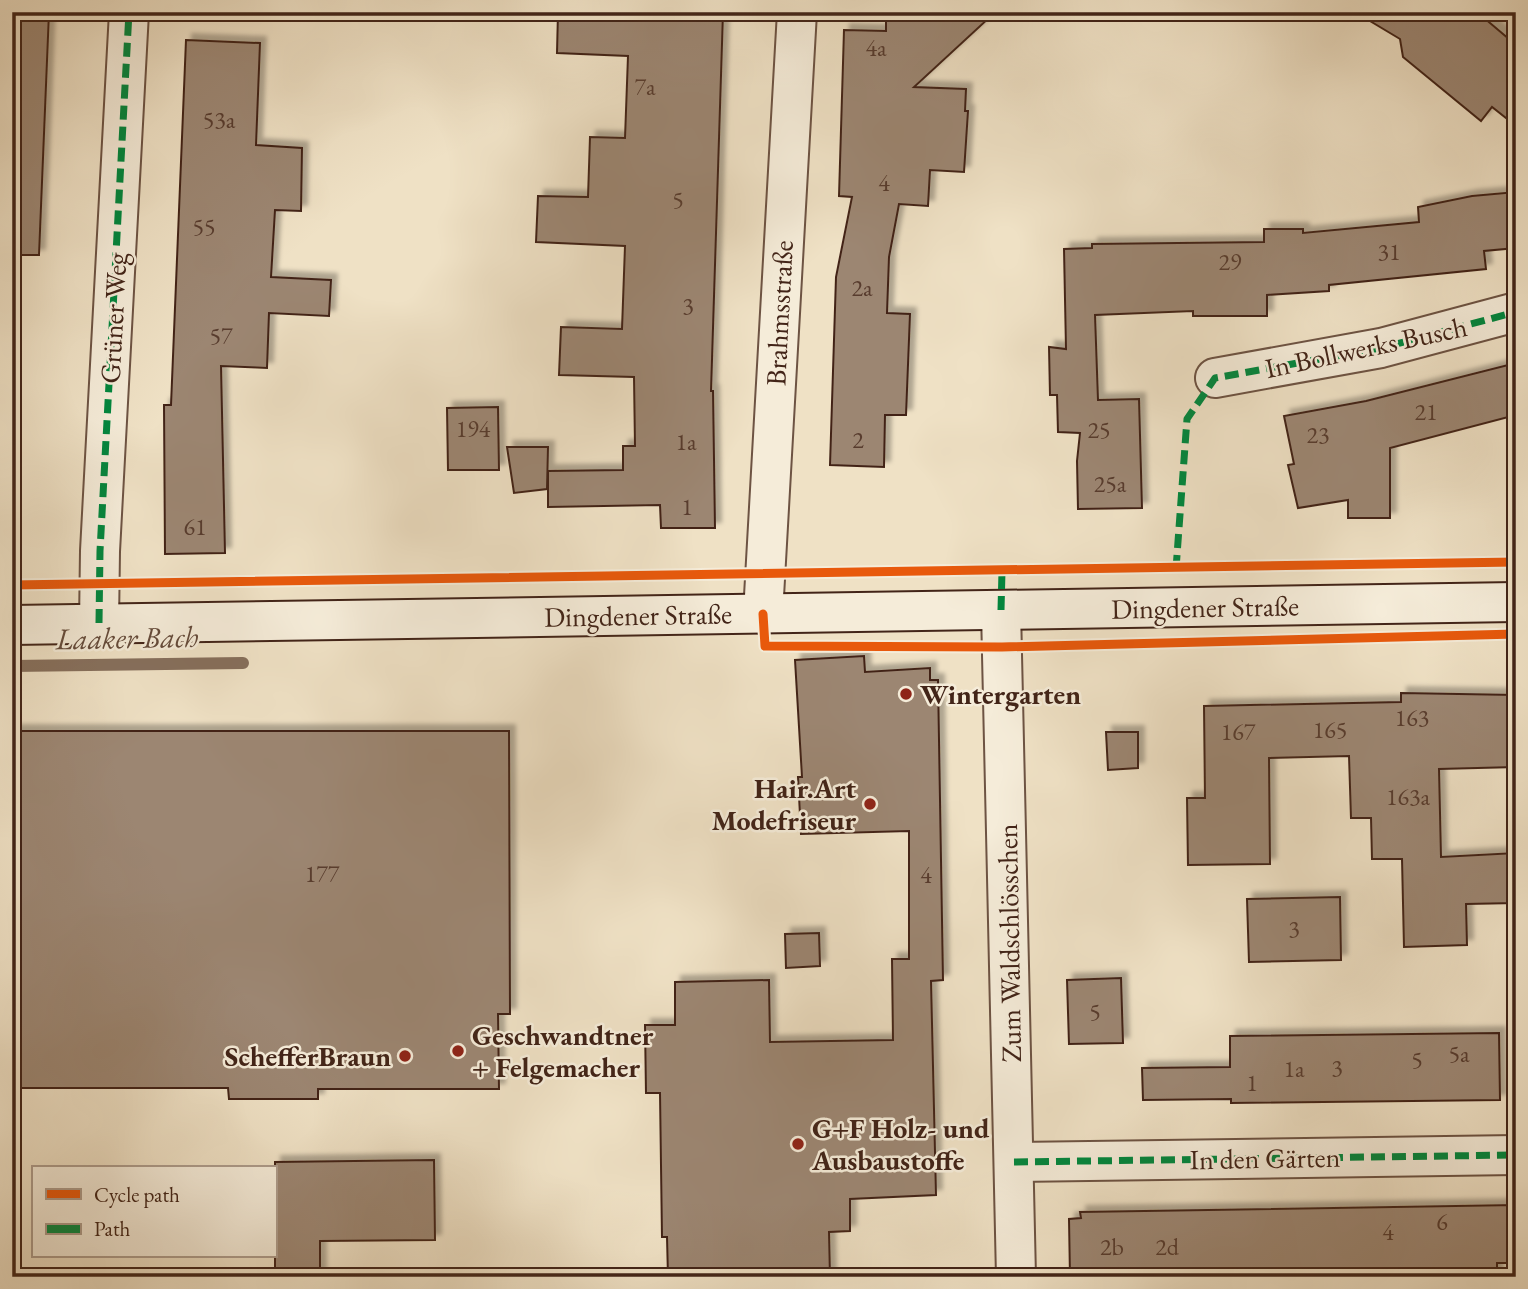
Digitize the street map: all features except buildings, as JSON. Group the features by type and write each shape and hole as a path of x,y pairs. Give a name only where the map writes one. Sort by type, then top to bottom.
{"street":[{"name":"Grüner Weg","path":"99,623 100,551 129,12"},
{"name":"Brahmsstraße","path":"762,614 797,12"},
{"name":"In Bollwerks Busch","path":"1215,378 1381,348 1516,312"},
{"name":"Dingdener Straße","path":"12,625 1516,601"},
{"name":"Zum Waldschlösschen","path":"1001,610 1016,1277"},
{"name":"In den Gärten","path":"1014,1162 1516,1155"}],"waterway":[{"name":"Laaker Bach","path":"12,666 243,663"}],"marked path":[{"path":"99,623 100,551 129,12"},
{"path":"1176,569 1187,419 1215,378 1381,348 1516,312"},
{"path":"1001,610 1002,571"},
{"path":"1014,1162 1516,1155"}],"cycle path":[{"path":"12,585 1516,562"},
{"path":"763,614 765,646 1002,647 1516,634"}],"place":[{"name":"Wintergarten","path":"906,694"},
{"name":"Hair.Art Modefriseur","path":"870,804"},
{"name":"Geschwandtner + Felgemacher","path":"458,1051"},
{"name":"SchefferBraun","path":"405,1056"},
{"name":"G+F Holz- und Ausbaustoffe","path":"798,1144"}]}
